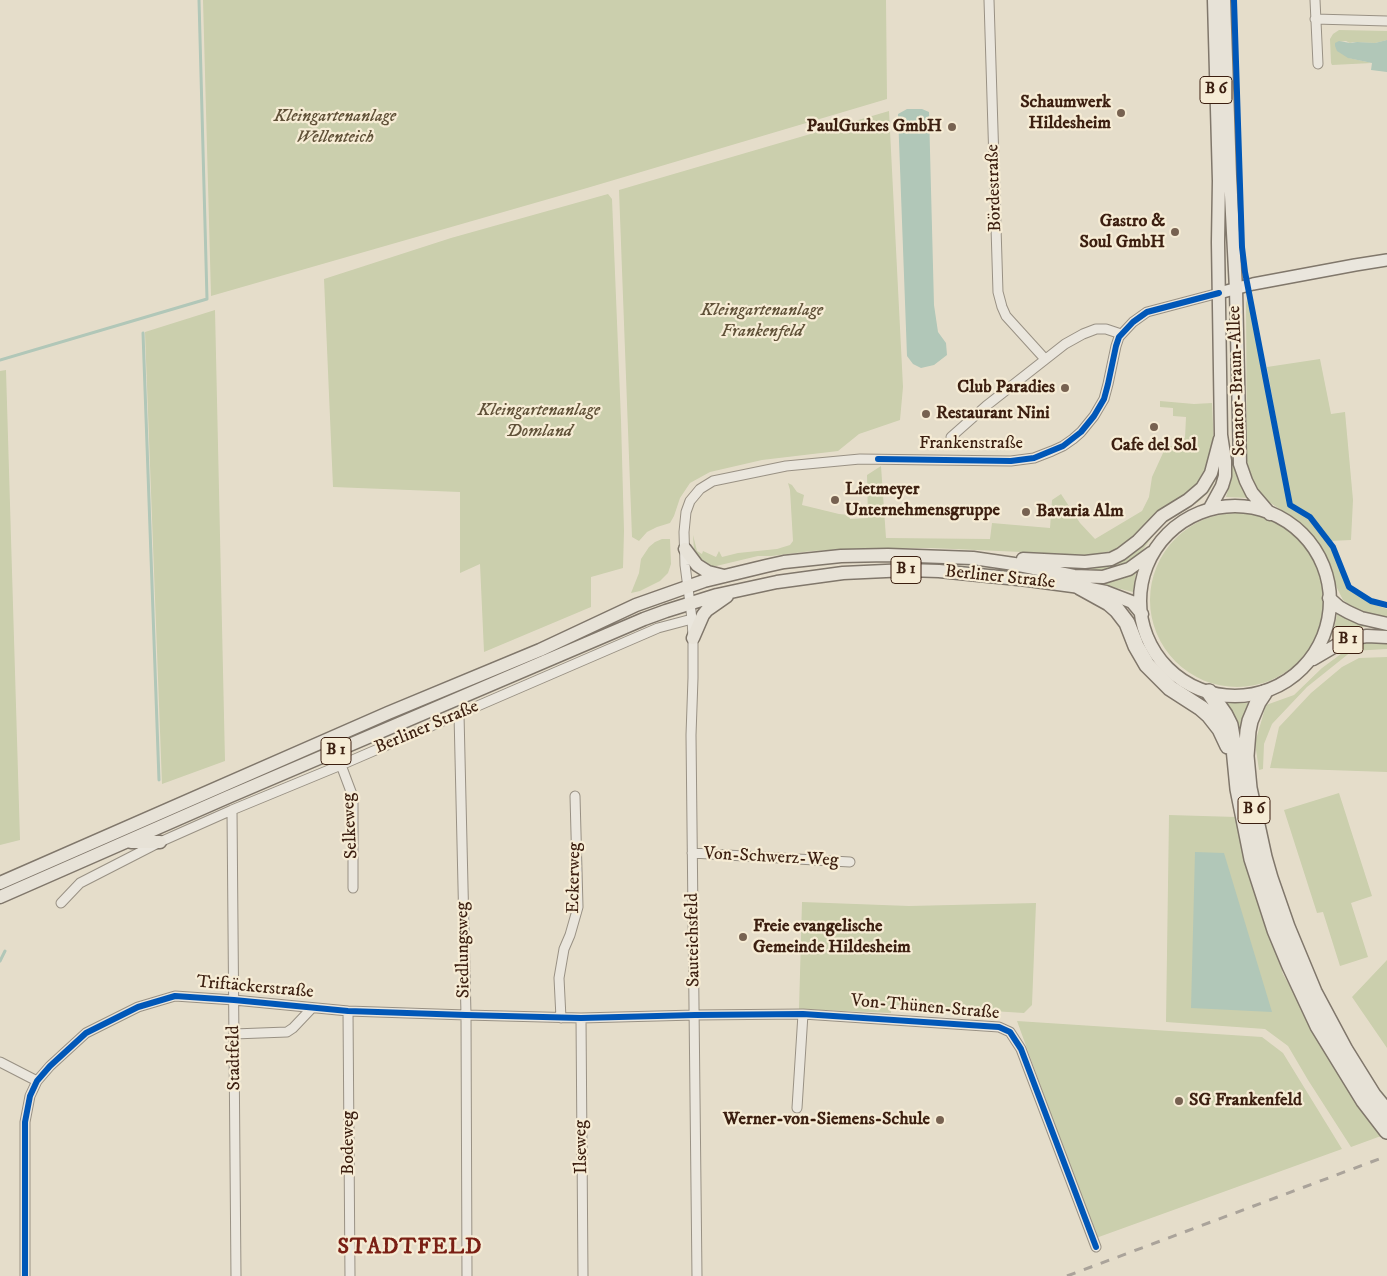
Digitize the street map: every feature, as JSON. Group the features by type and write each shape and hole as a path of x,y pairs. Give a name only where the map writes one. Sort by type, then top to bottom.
{"highway":[{"path":"1080,587 1109,603 1127,623 1142,657 1155,674 1170,688 1201,708 1216,722 1226,740 1235,771"},
{"name":"B 6","path":"1209,692 1230,725 1235,771 1252,859 1269,913 1290,966 1322,1034 1364,1101 1386,1123"},
{"name":"B 6","path":"1264,693 1250,721 1246,756 1251,796 1264,857 1290,936 1314,992 1345,1050 1373,1094 1386,1123"}],"main road":[{"name":"Senator-Braun-Allee","path":"1210,508 1222,486 1225,476 1225,452 1221,435 1219,181 1214,0"},
{"name":"Senator-Braun-Allee","path":"1224,0 1236,289 1240,464 1252,493 1270,514"},
{"path":"973,558 1085,562 1111,559 1138,541 1162,516 1188,500 1202,488 1211,473 1221,435"},
{"path":"1245,507 1270,514 1292,528 1303,538 1311,548 1324,572 1329,598 1329,612 1325,635 1313,659 1299,676 1288,684 1264,693 1238,697 1198,688 1168,665 1153,645 1148,634 1142,614 1141,599 1144,576 1151,553 1161,538 1174,525 1189,516 1210,508 1245,507"},
{"path":"685,548 697,565 708,572 724,576"},
{"name":"Berliner Straße","path":"688,586 766,566 826,557 888,555 973,558 1074,576 1103,577 1129,569 1151,553"},
{"name":"Berliner Straße","path":"690,604 717,595 777,582 843,573 907,570 991,576 1080,587 1125,598 1132,602 1142,614"},
{"name":"B 1","path":"0,883 370,721 540,650 636,605 688,586"},
{"path":"693,638 707,610 733,592"},
{"name":"B 1","path":"1329,598 1339,607 1361,618 1387,624"},
{"name":"B 1","path":"0,897 644,619 690,604"},
{"name":"B 1","path":"1313,659 1342,642 1354,638 1366,636 1387,637"},
{"path":"126,842 160,842"}],"street":[{"name":"Bördestraße","path":"989,0 998,292 1006,316 1045,359"},
{"path":"1315,0 1318,64"},
{"path":"1315,19 1387,21"},
{"path":"1121,334 1147,312 1236,289 1387,260"},
{"name":"Frankenstraße","path":"685,548 686,512 690,501 700,489 713,481 779,468 836,461 895,459 1011,461 1034,458 1063,446 1082,432 1104,398 1116,346 1121,334 1106,329 1096,329 1065,344 951,436"},
{"path":"685,548 690,604"},
{"name":"Sauteichsfeld","path":"690,604 693,638 691,735 697,1276"},
{"name":"Berliner Straße","path":"61,903 80,883 160,842 658,628 692,619"},
{"name":"Siedlungsweg","path":"459,714 466,1015 467,1276"},
{"name":"Selkeweg","path":"341,765 353,797 353,888"},
{"name":"Eckerweg","path":"560,1018 559,978 564,948 578,907 575,796"},
{"name":"Stadtfeld","path":"232,810 236,1276"},
{"name":"Von-Schwerz-Weg","path":"692,853 850,862"},
{"name":"Triftäckerstraße","path":"25,1276 25,1122 30,1096 37,1081 50,1066 86,1033 138,1006 175,996 348,1011 560,1018 695,1015"},
{"path":"234,1034 287,1032 312,1008"},
{"name":"Bodeweg","path":"348,1011 350,1276"},
{"path":"797,1108 803,1014"},
{"name":"Von-Thünen-Straße","path":"695,1015 803,1014 999,1027 1010,1032 1021,1049 1096,1247"},
{"name":"Ilseweg","path":"580,1018 583,1276"},
{"path":"0,1062 37,1081"}],"green space":[{"name":"Kleingartenanlage Wellenteich","path":"203,0 886,0 887,99 587,188 211,296"},
{"path":"1339,30 1387,31 1387,40 1375,43 1338,42 1349,58 1372,63 1332,65 1330,39"},
{"name":"Kleingartenanlage Frankenfeld","path":"889,111 903,387 900,420 859,434 838,451 762,460 710,472 690,483 680,498 670,523 647,532 639,541 632,537 619,190"},
{"name":"Kleingartenanlage Domland","path":"608,194 612,199 621,420 623,568 591,577 591,607 484,652 480,564 460,573 460,492 333,487 324,279 451,238"},
{"path":"1248,297 1289,505 1309,518 1332,547 1348,588 1369,603 1387,609 1387,621 1355,609 1343,600 1325,554 1302,524 1269,502 1252,482 1247,461 1246,303"},
{"path":"215,310 225,761 162,784 145,332"},
{"path":"1320,359 1331,414 1345,412 1353,500 1351,540 1330,541 1310,516 1291,504 1267,367"},
{"path":"6,370 20,840 0,845 0,371"},
{"path":"1160,401 1194,404 1212,403 1214,447 1211,462 1201,480 1193,489 1137,535 1112,551 1089,555 931,548 867,548 758,556 712,567 702,564 694,552 693,535 697,551 702,554 703,551 716,557 719,551 722,557 738,553 777,549 790,545 793,541 788,483 797,492 804,495 802,505 849,515 850,519 868,518 867,475 881,466 886,538 990,539 992,523 1050,528 1052,500 1061,494 1080,523 1095,539 1142,511 1149,497 1152,477 1163,453 1164,446 1173,446 1173,437 1185,438 1186,417 1173,416 1173,408 1160,407"},
{"path":"1231,452 1241,483 1251,498 1226,497 1232,476"},
{"path":"1219,456 1219,474 1209,492 1198,502 1163,522 1139,555 1121,566 1104,570 1094,570 1059,563 1097,564 1197,495"},
{"path":"1237,513 1254,515 1270,520 1292,533 1304,545 1320,575 1324,600 1322,617 1317,633 1304,655 1292,667 1262,683 1237,687 1220,685 1204,680 1182,667 1170,655 1154,625 1150,600 1152,583 1157,567 1170,545 1182,533 1212,517"},
{"path":"662,539 670,539 671,564 668,573 660,581 640,591 631,593 639,573 641,559 649,547"},
{"path":"1136,572 1133,592 1096,583 1119,580"},
{"path":"1338,611 1378,625 1355,628 1332,637"},
{"path":"1387,641 1387,649 1352,651 1307,687 1272,724 1264,744 1263,769 1259,770 1255,743 1266,705 1294,695 1322,668 1353,645"},
{"path":"1387,657 1387,772 1270,768 1279,727 1311,693 1342,667 1359,658"},
{"path":"1225,702 1248,703 1241,732 1239,726"},
{"path":"1339,793 1372,896 1351,903 1368,957 1340,966 1323,912 1317,913 1284,810"},
{"path":"1169,815 1237,817 1283,974 1355,1101 1381,1136 1351,1147 1288,1046 1265,1029 1166,1022"},
{"path":"802,902 909,906 1036,903 1032,1005 1024,1013 897,1005 890,1005 891,1013 799,1009"},
{"path":"1387,960 1387,1048 1352,997"},
{"name":"SG Frankenfeld","path":"1017,1021 1262,1037 1283,1053 1342,1149 1096,1238"}],"shaded area":[{"path":"1387,40 1387,72 1371,70 1372,63 1348,58 1337,51 1335,46 1335,43 1339,41 1375,43"},
{"path":"907,109 922,109 929,112 934,305 938,332 946,343 947,355 934,365 921,368 913,364 907,356 898,114"},
{"path":"1195,852 1224,853 1272,1012 1191,1008"}],"waterway":[{"path":"0,360 207,299 199,0"},
{"path":"143,333 159,780"},
{"path":"0,961 5,951"}],"railway":[{"path":"1067,1276 1387,1156"}],"cycle path":[{"path":"1234,0 1242,247 1245,272 1290,505 1310,517 1333,547 1349,587 1371,601 1387,605"},
{"path":"878,459 1011,461 1034,458 1063,446 1081,432 1094,416 1104,399 1119,337 1133,322 1147,312 1219,293"},
{"path":"25,1276 25,1122 30,1096 37,1081 50,1066 86,1033 138,1007 175,996 348,1011 581,1018 803,1014 999,1027 1010,1032 1021,1049 1096,1247"}],"place":[{"name":"Schaumwerk Hildesheim","path":"1121,113"},
{"name":"PaulGurkes GmbH","path":"952,127"},
{"name":"Gastro & Soul GmbH","path":"1175,232"},
{"name":"Club Paradies","path":"1065,388"},
{"name":"Restaurant Nini","path":"926,414"},
{"name":"Cafe del Sol","path":"1154,427"},
{"name":"Lietmeyer Unternehmensgruppe","path":"835,500"},
{"name":"Bavaria Alm","path":"1026,512"},
{"name":"Freie evangelische Gemeinde Hildesheim","path":"743,937"},
{"name":"SG Frankenfeld","path":"1179,1101"},
{"name":"Werner-von-Siemens-Schule","path":"940,1120"}],"district":[{"name":"STADTFELD","path":"410,1248"}]}
